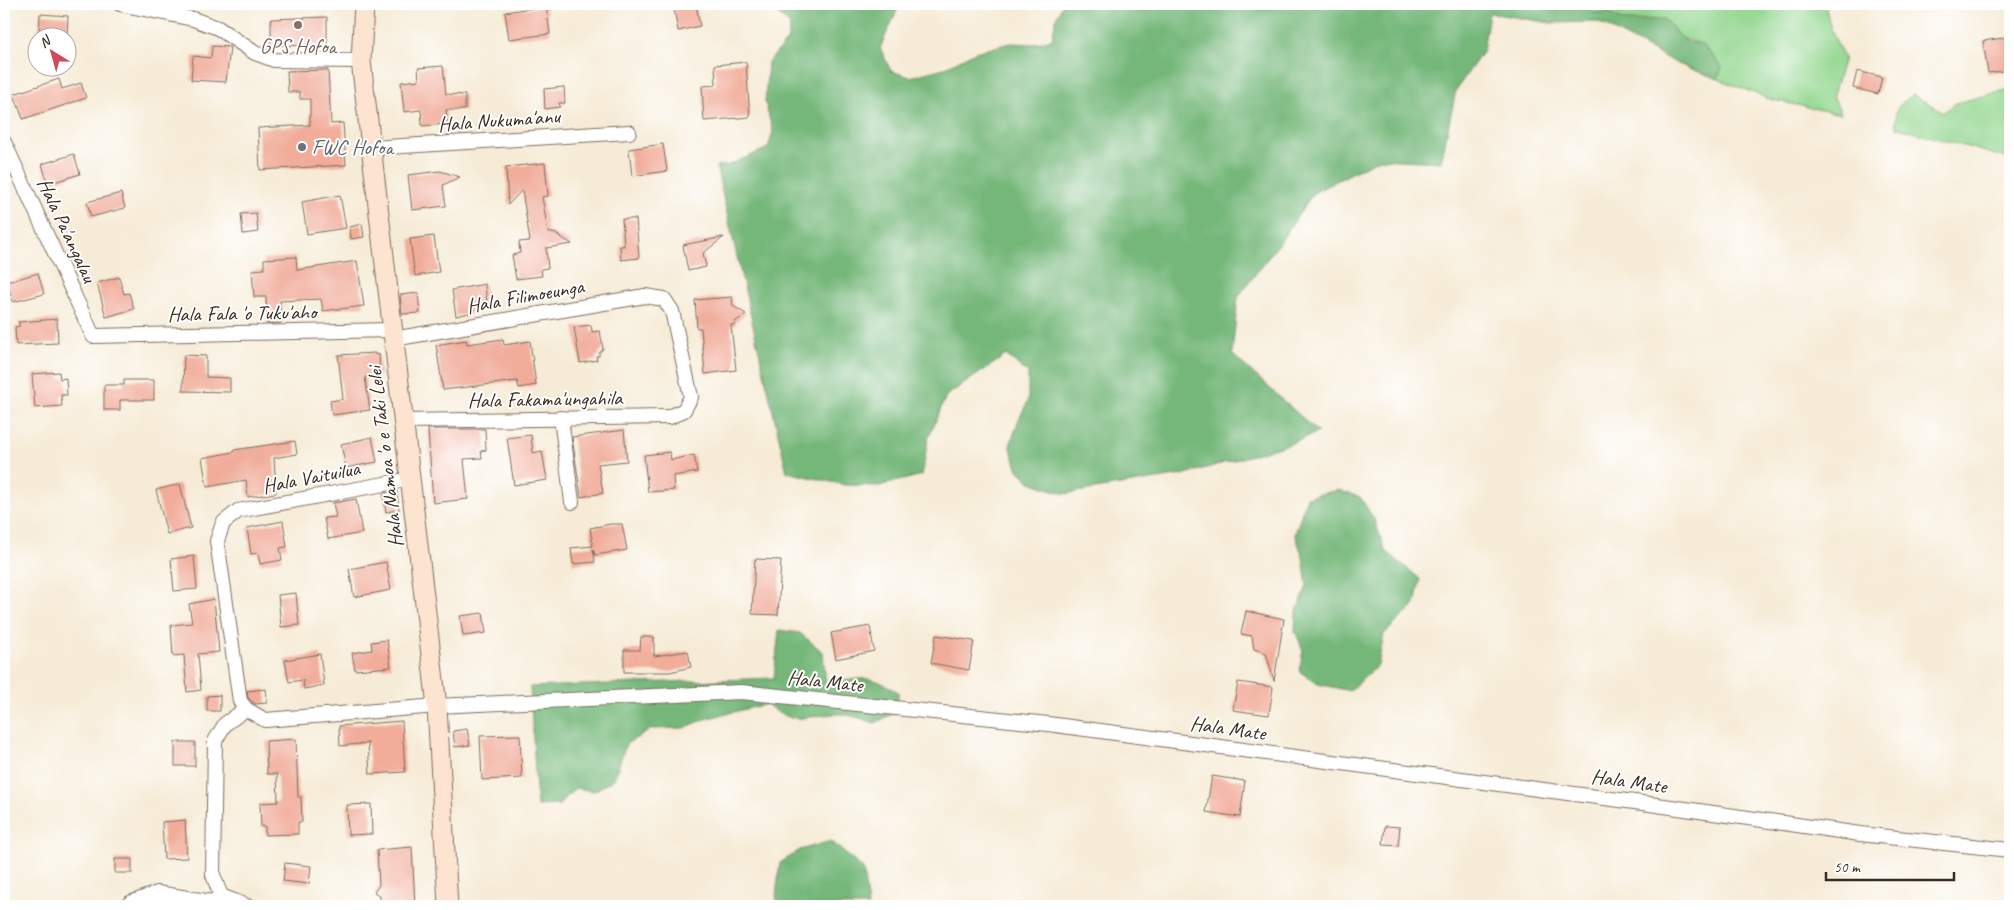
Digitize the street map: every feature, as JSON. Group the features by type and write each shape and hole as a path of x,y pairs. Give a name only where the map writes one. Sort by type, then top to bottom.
{"street":[{"path":"120,4 193,19 218,28 255,53 274,60 361,60"},
{"name":"Hala Namoa 'o e Taki Lelei","path":"364,4 361,60 437,706 448,906"},
{"name":"Hala Nukuma'anu","path":"371,148 629,132"},
{"name":"Hala Pa'angalau","path":"4,142 93,336"},
{"name":"Hala Filimoeunga","path":"392,335 645,296 664,299 672,311 691,397 684,410"},
{"name":"Hala Fala 'o Tuku'aho","path":"93,336 392,335"},
{"name":"Hala Fakama'ungahila","path":"404,421 670,417 684,410"},
{"path":"561,418 572,502"},
{"name":"Hala Vaituilua","path":"246,709 240,701 217,541 223,523 238,511 410,479"},
{"name":"Hala Mate","path":"246,709 265,720 437,706 740,692 1048,724 1860,834 2010,850"},
{"path":"246,709 226,724 215,741 213,875 221,896 247,906"},
{"path":"127,906 130,903 157,893 212,902 221,896"}],"green space":[{"path":"777,4 900,4 880,48 891,71 910,77 944,68 975,52 1010,43 1033,44 1052,39 1056,18 1063,4 1584,4 1593,13 1609,13 1622,20 1664,19 1677,34 1688,42 1701,44 1722,67 1718,79 1678,64 1598,22 1551,23 1489,13 1483,51 1456,90 1441,162 1379,159 1313,193 1283,238 1238,297 1232,354 1318,432 1290,444 1182,475 1064,494 1030,482 1018,470 1010,446 1018,421 1028,401 1028,373 1006,355 946,396 928,439 922,475 879,486 845,485 787,472 716,166 729,165 768,148 773,132 765,102 768,62 787,41 790,25 776,12"},
{"path":"1584,4 1770,4 1779,7 1825,4 1831,30 1844,58 1833,95 1841,114 1772,100 1718,79 1722,67 1709,51 1700,44 1682,38 1675,32 1672,26 1651,19 1619,20 1609,13 1593,13"},
{"path":"2010,89 2010,159 1896,127 1898,108 1913,95 1944,112 1956,103"},
{"path":"1338,490 1360,497 1374,519 1385,550 1420,579 1415,605 1384,634 1378,665 1350,691 1318,684 1299,671 1303,650 1295,631 1296,614 1307,585 1303,557 1295,534 1307,497"},
{"path":"779,630 800,633 823,652 826,683 861,679 879,682 898,692 898,711 875,723 841,714 794,718 777,712 767,704 708,718 684,728 652,729 626,744 614,779 594,791 575,788 559,805 537,806 530,687 774,678"},
{"path":"831,841 863,869 868,906 779,906 776,896 780,863 800,850"}],"building":[{"path":"696,5 700,26 678,31 674,9"},
{"path":"546,6 550,34 509,39 505,12"},
{"path":"40,14 68,16 67,28 39,28"},
{"path":"327,17 327,45 271,46 271,19"},
{"path":"2010,37 2010,70 1988,73 1983,41"},
{"path":"212,46 230,47 226,82 191,80 193,56 211,58"},
{"path":"746,62 750,117 704,121 702,86 716,85 715,65"},
{"path":"443,66 446,94 465,95 465,110 446,110 447,124 422,126 421,110 404,112 401,82 419,80 418,68"},
{"name":"FWC Hofoa","path":"328,70 331,124 343,123 346,165 260,170 258,128 310,125 310,99 300,99 300,92 288,92 287,71"},
{"path":"1857,71 1882,77 1878,94 1853,88"},
{"path":"59,79 62,89 81,83 86,98 23,119 14,94"},
{"path":"564,87 565,103 559,103 560,107 545,109 544,89"},
{"path":"663,144 667,171 632,176 629,149"},
{"path":"74,154 80,174 48,184 42,164"},
{"path":"545,163 548,196 542,197 548,232 556,234 572,244 546,248 548,268 541,269 542,276 516,279 512,255 520,253 519,242 530,241 522,190 508,205 506,167"},
{"path":"440,171 460,177 443,185 446,206 412,210 408,175"},
{"path":"121,193 125,208 91,217 87,202"},
{"path":"340,195 346,228 307,234 302,202"},
{"path":"256,213 258,232 243,234 241,214"},
{"path":"622,219 636,219 639,258 621,260 620,246 624,246"},
{"path":"362,224 364,237 351,239 350,227"},
{"path":"434,236 439,272 415,276 410,239"},
{"path":"724,237 703,253 706,267 688,271 683,245"},
{"path":"296,257 297,270 357,261 364,306 323,311 321,299 280,301 281,323 267,324 266,297 254,297 252,270 264,269 264,259"},
{"path":"38,273 44,294 13,302 7,282"},
{"path":"119,277 124,294 129,293 134,309 106,317 97,283"},
{"path":"485,284 487,304 473,305 474,312 456,316 452,290"},
{"path":"418,293 420,313 402,314 400,295"},
{"path":"732,297 733,306 746,314 735,322 736,325 731,325 736,370 705,374 701,328 697,328 695,300"},
{"path":"57,319 58,343 16,345 15,327 20,326 18,322"},
{"path":"591,325 592,332 600,331 603,349 599,356 596,356 597,360 580,363 574,327"},
{"path":"503,339 504,345 530,341 536,385 519,388 517,381 443,390 436,345 466,340 467,344"},
{"path":"375,353 375,355 379,354 380,376 365,377 370,410 332,415 330,401 343,399 338,355"},
{"path":"184,355 206,356 206,377 230,378 230,392 183,391"},
{"path":"59,372 60,379 66,378 67,395 61,395 62,406 35,408 32,374"},
{"path":"124,380 154,380 154,400 120,400 120,410 104,410 104,385 124,385"},
{"path":"428,429 485,429 486,450 481,451 482,458 464,459 468,499 433,503"},
{"path":"624,430 627,461 598,464 603,493 581,497 572,437"},
{"path":"531,435 533,453 542,451 547,480 514,485 507,438"},
{"path":"372,437 377,462 346,468 341,444"},
{"path":"295,441 297,454 274,458 276,493 248,497 246,480 207,487 202,458 234,452 234,450"},
{"path":"670,452 671,460 694,455 697,472 673,476 674,490 648,492 644,455"},
{"path":"180,484 191,528 167,534 156,490"},
{"path":"397,491 399,510 386,512 383,493"},
{"path":"356,499 362,533 328,539 324,518 336,517 333,503"},
{"path":"283,521 287,547 280,548 282,560 260,564 258,553 251,554 247,528"},
{"path":"622,524 627,550 595,555 593,549 595,562 573,564 571,548 593,546 590,528"},
{"path":"194,556 197,589 174,591 171,559"},
{"path":"755,559 781,560 778,615 752,614"},
{"path":"386,562 391,590 354,597 349,569"},
{"path":"296,593 299,625 281,627 278,595"},
{"path":"214,599 219,652 198,654 201,690 187,692 184,655 173,656 171,625 192,623 189,604"},
{"path":"1246,611 1284,619 1274,681 1266,653 1254,649 1252,636 1241,634"},
{"path":"483,613 486,633 463,636 460,616"},
{"path":"870,626 874,651 836,659 831,633"},
{"path":"936,635 974,641 969,670 931,663"},
{"path":"641,637 654,637 654,656 688,651 691,667 670,672 624,672 624,650 640,650"},
{"path":"387,640 391,667 355,670 352,653 372,650 371,642"},
{"path":"320,654 324,685 304,689 303,680 289,682 285,660"},
{"path":"1238,682 1273,687 1269,715 1233,710"},
{"path":"266,689 267,703 255,704 248,698 247,691"},
{"path":"220,695 220,711 207,711 207,696"},
{"path":"402,721 405,772 370,774 368,743 340,746 339,726"},
{"path":"467,729 470,745 455,747 453,731"},
{"path":"520,735 522,778 482,780 480,736"},
{"path":"296,739 298,797 301,797 302,822 298,822 298,834 265,835 265,826 261,827 260,803 278,802 277,774 267,774 266,741"},
{"path":"175,742 195,742 195,766 175,766"},
{"path":"1212,776 1245,781 1240,817 1206,812"},
{"path":"371,804 372,834 348,835 347,805"},
{"path":"185,820 187,858 164,859 162,822"},
{"path":"1385,826 1400,827 1398,846 1383,845"},
{"path":"412,847 415,906 380,906 380,896 374,892 379,885 377,850"},
{"path":"115,859 132,859 132,873 115,873"},
{"path":"285,863 311,866 309,884 283,881"}],"place":[{"name":"GPS Hofoa","path":"298,25"},
{"name":"FWC Hofoa","path":"302,147"}]}
